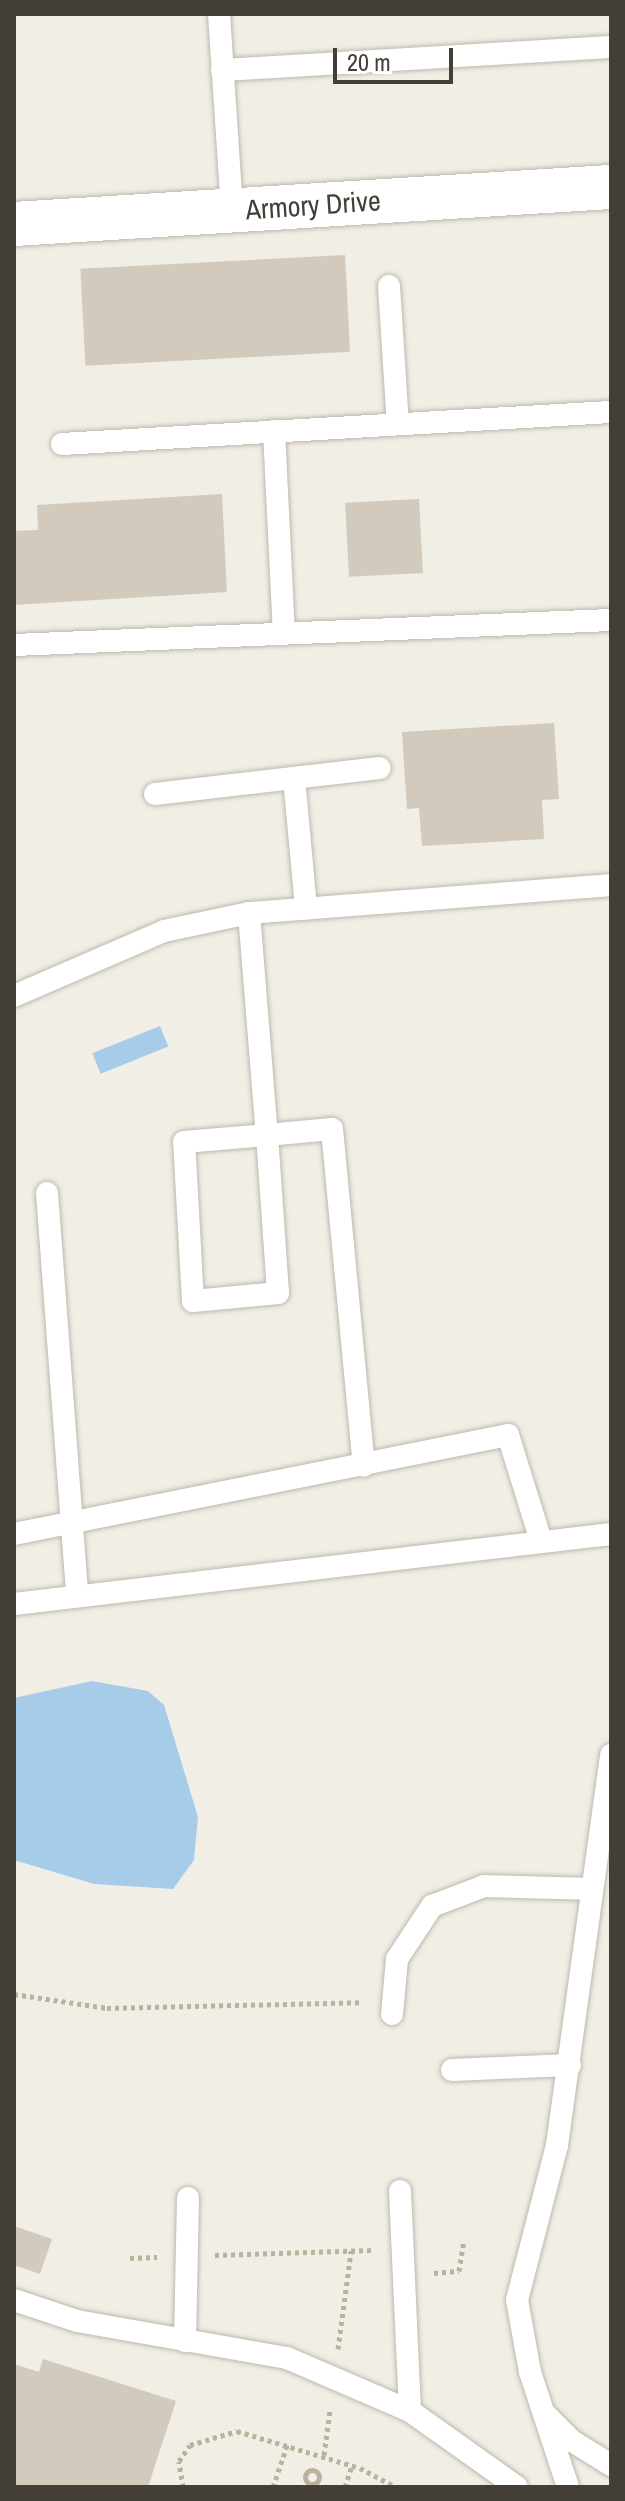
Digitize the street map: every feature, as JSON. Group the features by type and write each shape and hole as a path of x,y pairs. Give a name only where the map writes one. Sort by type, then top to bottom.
{"street":[{"name":"Armory Drive","path":"14,224 611,187"}],"lane":[{"path":"219,14 232,211"},
{"path":"222,70 611,47"},
{"path":"389,286 398,424"},
{"path":"62,444 611,412"},
{"path":"274,431 284,634"},
{"path":"14,645 611,620"},
{"path":"155,794 379,768"},
{"path":"294,778 306,908"},
{"path":"14,996 164,931 249,913 611,885"},
{"path":"249,913 267,1135 278,1293 193,1301 184,1142 267,1135 332,1129 364,1465"},
{"path":"47,1193 77,1596"},
{"path":"14,1534 508,1435 540,1538"},
{"path":"14,1604 540,1538 611,1534"},
{"path":"568,2487 543,2411 517,2300 570,2065 611,1755"},
{"path":"392,2008 397,1959 432,1906 484,1886 592,1889"},
{"path":"452,2070 570,2065"},
{"path":"400,2191 410,2411"},
{"path":"185,2341 188,2198"},
{"path":"14,2300 77,2321 287,2358 410,2411 517,2487"},
{"path":"543,2411 572,2441 611,2465"}],"path":[{"path":"14,1994 107,2008 392,2008"},
{"path":"130,2258 416,2249 423,2272 450,2273 464,2267 464,2240"},
{"path":"183,2487 181,2456 201,2440 250,2431 352,2465 395,2487"},
{"path":"273,2487 288,2443"},
{"path":"345,2487 352,2465"}],"water":[{"path":"160,1026 168,1046 101,1074 92,1053"},
{"path":"92,1681 148,1691 164,1705 198,1817 194,1860 173,1889 94,1884 14,1860 14,1698"}],"building":[{"path":"345,255 350,352 85,366 80,269"},
{"path":"222,494 227,592 14,605 14,531 38,530 37,505"},
{"path":"419,499 423,573 349,577 345,503"},
{"path":"554,723 559,799 542,800 544,839 422,846 419,808 407,809 402,732"},
{"path":"14,2226 52,2239 40,2274 14,2265"},
{"path":"43,2359 176,2401 148,2487 14,2487 14,2364 39,2372"}]}
